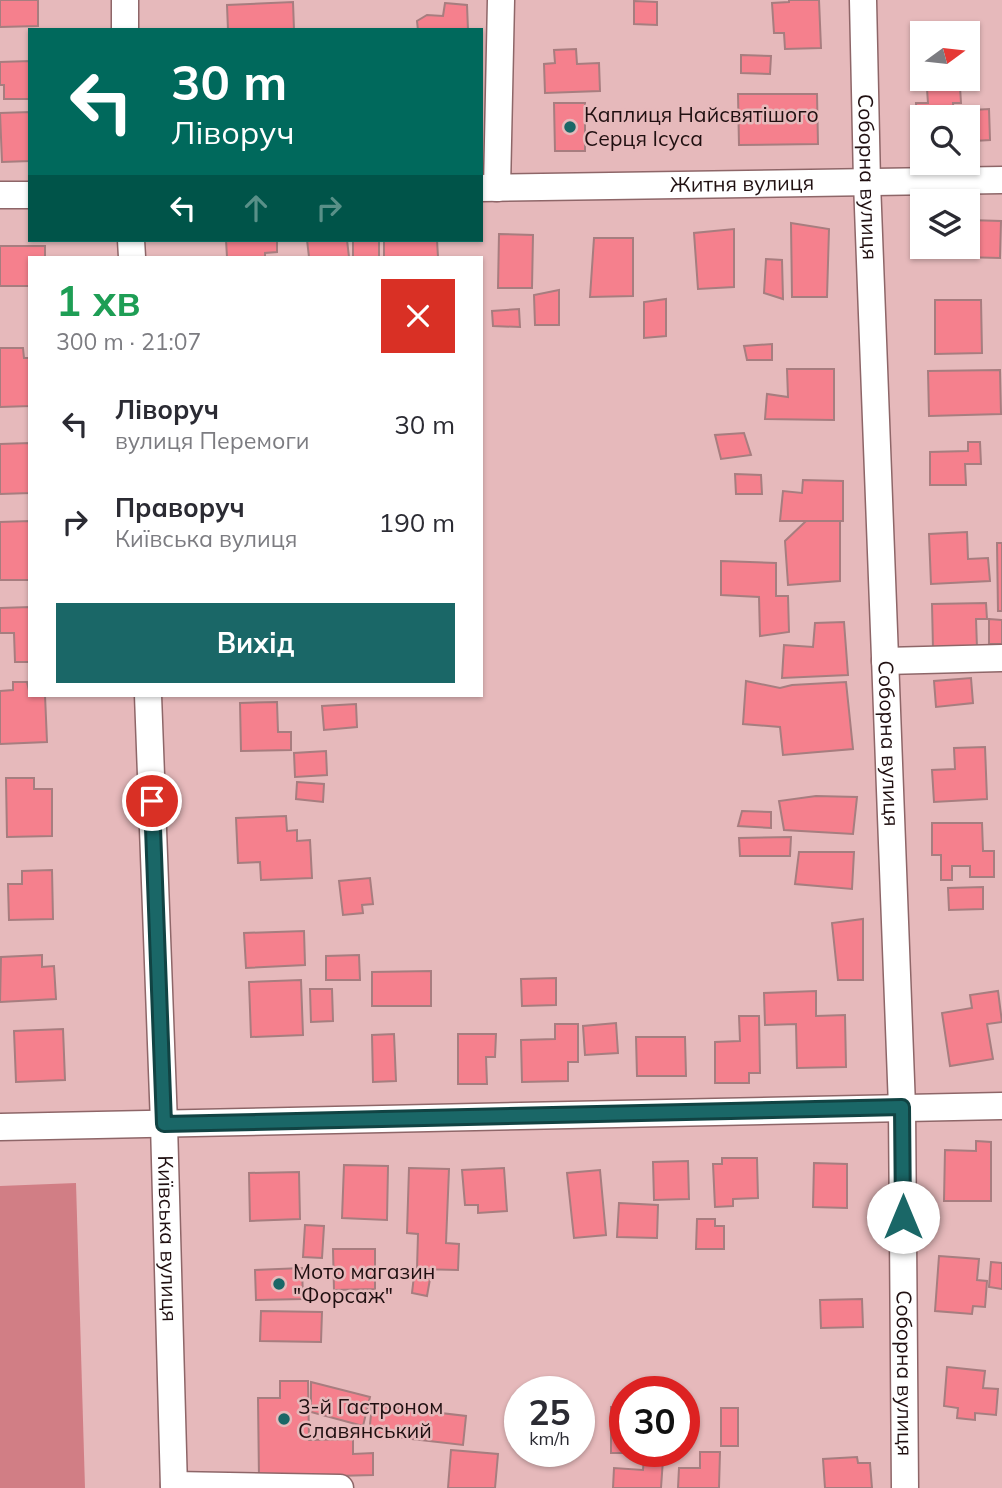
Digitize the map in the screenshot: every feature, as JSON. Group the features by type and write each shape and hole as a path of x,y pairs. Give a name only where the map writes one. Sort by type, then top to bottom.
{"street":[{"path":"125,0 125,28"},
{"path":"489,188 501,0"},
{"name":"Соборна вулиця","path":"863,0 867,182 902,1107 905,1488"},
{"name":"Житня вулиця","path":"489,188 1002,180"},
{"path":"0,195 28,195"},
{"path":"885,661 1002,658"},
{"name":"Київська вулиця","path":"148,697 174,1486"},
{"path":"0,1127 1002,1105"},
{"path":"174,1486 340,1488"}],"shaded area":[{"path":"76,1183 85,1488 0,1488 0,1186"}],"building":[{"path":"0,0 38,0 38,26 0,27"},
{"path":"819,0 821,48 785,49 784,33 774,33 772,3"},
{"path":"634,1 657,2 657,25 634,24"},
{"path":"293,2 294,28 228,28 227,5"},
{"path":"445,3 467,5 468,28 418,28 417,21 427,15 443,16"},
{"path":"576,49 577,64 599,63 600,91 545,93 544,64 555,63 554,50"},
{"path":"741,55 771,56 770,74 741,73"},
{"path":"28,61 28,99 4,99 4,85 0,85 0,62"},
{"path":"927,91 960,91 961,103 916,105 928,103"},
{"path":"738,94 817,94 818,144 739,145"},
{"name":"Каплиця Найсвятішого Серця Ісуса","path":"554,103 585,103 585,151 555,151"},
{"path":"989,109 990,140 980,141 980,110"},
{"path":"28,112 28,161 2,162 0,113"},
{"path":"980,220 1001,221 1000,258 980,257"},
{"path":"791,223 829,229 827,297 792,297"},
{"path":"734,229 734,287 698,289 694,233"},
{"path":"499,234 533,235 532,288 498,288"},
{"path":"594,238 633,238 633,296 590,297"},
{"path":"226,242 277,242 277,252 265,253 265,256 227,256"},
{"path":"307,242 347,242 349,256 309,256"},
{"path":"353,242 379,242 379,256 353,256"},
{"path":"384,242 437,242 438,256 384,256"},
{"path":"0,246 45,246 45,256 28,256 28,286 0,286"},
{"path":"766,259 782,260 783,299 764,293"},
{"path":"559,290 559,325 535,325 534,295"},
{"path":"666,299 666,336 644,338 644,302"},
{"path":"935,300 981,300 982,353 935,354"},
{"path":"519,309 520,327 493,326 492,311"},
{"path":"772,344 772,360 747,360 744,346"},
{"path":"0,348 23,348 24,358 28,358 28,406 0,407"},
{"path":"787,369 834,369 834,420 765,419 767,394 788,397"},
{"path":"1000,370 1001,414 929,416 928,371"},
{"path":"744,433 751,455 721,459 715,435"},
{"path":"968,442 980,442 981,464 965,464 966,485 930,485 930,452 968,451"},
{"path":"28,443 28,493 0,494 0,444"},
{"path":"735,474 761,475 762,494 736,494"},
{"path":"803,480 843,481 843,521 780,521 783,491 802,493"},
{"path":"28,521 28,580 0,580 0,522"},
{"path":"806,521 840,521 840,581 788,585 785,541"},
{"path":"967,532 968,559 988,558 990,581 931,584 929,534"},
{"path":"997,543 1002,543 1002,611 998,611"},
{"path":"721,561 776,563 776,596 788,596 789,632 760,636 759,597 721,595"},
{"path":"986,603 987,619 976,619 977,648 933,649 932,604"},
{"path":"28,607 28,662 15,662 14,633 0,633 0,608"},
{"path":"989,619 1002,620 1002,644 989,644"},
{"path":"844,622 848,675 782,678 784,645 813,647 815,623"},
{"path":"971,678 973,703 936,707 934,681"},
{"path":"746,681 780,688 846,682 853,749 783,755 780,727 743,724"},
{"path":"13,682 27,682 28,697 45,697 47,742 0,744 0,691 13,690"},
{"path":"277,702 278,732 291,732 291,750 241,751 240,703"},
{"path":"356,704 357,727 324,730 322,706"},
{"path":"985,747 987,799 934,802 932,770 955,769 954,748"},
{"path":"326,751 327,775 295,777 294,753"},
{"path":"6,778 34,778 34,789 52,789 52,836 7,837"},
{"path":"297,782 324,784 323,802 296,799"},
{"path":"816,796 857,797 853,834 784,830 779,801"},
{"path":"742,811 771,812 771,828 738,826"},
{"path":"286,816 287,831 297,830 297,841 310,840 312,878 261,880 260,862 238,863 236,818"},
{"path":"932,823 982,823 983,851 994,851 994,877 970,877 970,866 952,866 952,880 941,880 941,855 932,855"},
{"path":"791,837 790,856 740,856 739,838"},
{"path":"799,852 854,852 852,889 795,884"},
{"path":"52,870 53,919 9,920 8,884 22,884 22,871"},
{"path":"370,878 373,904 362,905 363,913 343,915 339,881"},
{"path":"983,887 983,909 949,910 948,888"},
{"path":"863,919 863,980 838,980 832,923"},
{"path":"304,931 305,965 246,968 244,933"},
{"path":"42,955 42,967 54,966 56,999 0,1002 1,957"},
{"path":"359,955 360,980 326,980 326,956"},
{"path":"431,971 431,1006 372,1006 372,972"},
{"path":"556,978 556,1005 522,1006 521,979"},
{"path":"301,980 303,1035 251,1037 249,982"},
{"path":"310,989 332,989 333,1021 311,1022"},
{"path":"816,991 816,1016 845,1015 846,1067 797,1068 796,1024 765,1025 764,993"},
{"path":"998,991 1002,1022 987,1024 993,1059 950,1066 942,1013 972,1008 970,995"},
{"path":"739,1016 759,1016 760,1073 749,1073 749,1083 715,1083 715,1042 740,1041"},
{"path":"616,1023 618,1053 585,1055 583,1026"},
{"path":"555,1024 578,1024 578,1062 568,1062 568,1081 522,1082 521,1040 555,1039"},
{"path":"63,1029 65,1080 16,1082 14,1031"},
{"path":"394,1034 396,1081 373,1082 372,1035"},
{"path":"458,1034 496,1034 495,1057 486,1057 487,1084 458,1084"},
{"path":"636,1037 685,1037 686,1076 637,1076"},
{"path":"976,1141 991,1142 991,1201 944,1201 945,1150 976,1151"},
{"path":"722,1158 757,1158 758,1198 733,1199 733,1206 715,1207 713,1164 722,1164"},
{"path":"688,1161 689,1199 654,1200 653,1162"},
{"path":"814,1163 847,1164 847,1208 813,1207"},
{"path":"344,1165 388,1166 387,1220 342,1218"},
{"path":"409,1168 449,1169 446,1243 459,1244 458,1270 417,1269 418,1234 407,1233"},
{"path":"504,1168 507,1211 478,1213 478,1205 465,1205 462,1170"},
{"path":"600,1170 606,1235 574,1238 567,1173"},
{"path":"299,1172 300,1219 250,1221 249,1173"},
{"path":"619,1203 658,1205 657,1238 617,1237"},
{"path":"697,1219 715,1219 715,1226 724,1226 724,1249 696,1249"},
{"path":"305,1225 324,1226 322,1258 303,1257"},
{"path":"333,1249 375,1249 375,1289 334,1290"},
{"path":"939,1256 979,1259 977,1280 987,1281 985,1307 973,1306 972,1314 935,1311"},
{"path":"991,1262 1002,1263 1002,1289 989,1287"},
{"name":"Мото магазин \"Форсаж\"","path":"302,1268 303,1299 256,1300 255,1270"},
{"path":"414,1276 430,1279 427,1296 412,1293"},
{"path":"862,1299 863,1327 821,1328 820,1300"},
{"path":"261,1311 322,1312 321,1342 260,1341"},
{"path":"947,1367 985,1371 983,1388 998,1389 996,1415 975,1413 975,1420 957,1418 958,1408 944,1406"},
{"name":"3-й Гастроном Славянський","path":"280,1381 308,1381 309,1440 353,1439 353,1454 373,1453 373,1475 259,1478 258,1398 280,1398"},
{"path":"311,1382 370,1397 363,1426 311,1412"},
{"path":"372,1405 466,1416 463,1445 369,1434"},
{"path":"721,1408 738,1408 738,1446 721,1446"},
{"path":"451,1450 498,1454 495,1488 448,1488"},
{"path":"700,1452 720,1452 719,1488 678,1488 679,1468 700,1467"},
{"path":"857,1457 858,1463 870,1463 872,1488 825,1488 823,1459"},
{"path":"643,1467 662,1467 661,1488 613,1488 614,1468 643,1470"}],"place":[{"name":"Каплиця Найсвятішого Серця Ісуса","path":"570,127"},
{"name":"Мото магазин \"Форсаж\"","path":"279,1284"},
{"name":"3-й Гастроном Славянський","path":"284,1419"}],"route":[{"path":"152,801 164,1124 902,1107 903,1217"}]}
